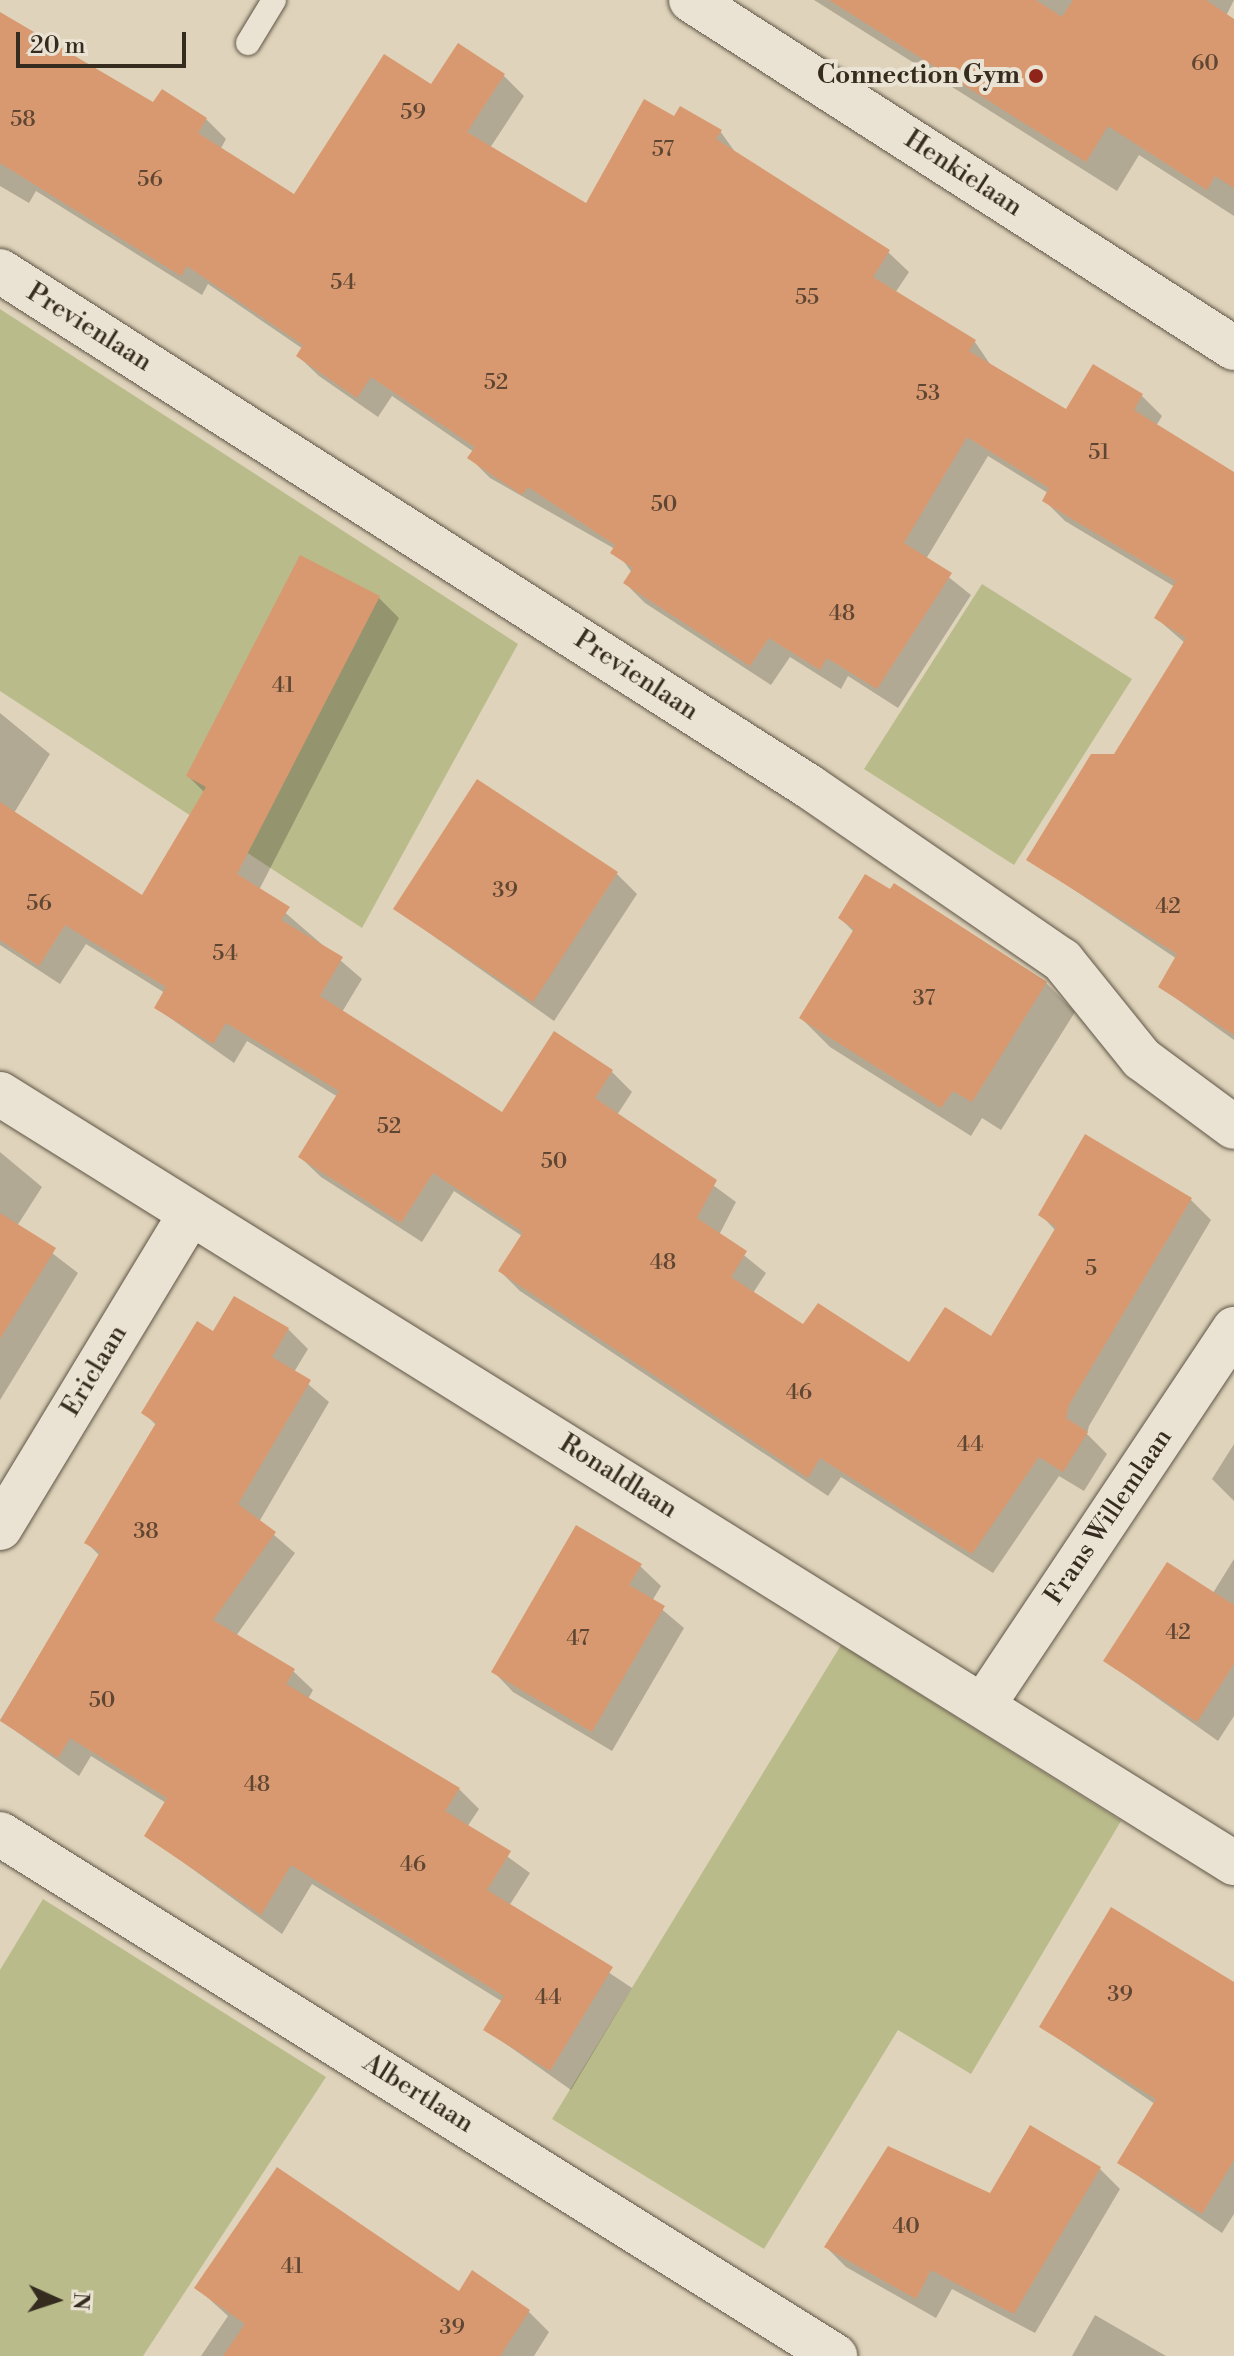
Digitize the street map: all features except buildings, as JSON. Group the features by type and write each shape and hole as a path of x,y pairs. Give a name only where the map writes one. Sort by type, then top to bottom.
{"street":[{"name":"Henkielaan","path":"691,0 1234,348"},
{"name":"Previenlaan","path":"0,271 810,787 1062,960 1142,1059 1234,1127"},
{"name":"Ronaldlaan","path":"0,1094 984,1704 1234,1863"},
{"name":"Ericlaan","path":"0,1528 191,1213"},
{"name":"Frans Willemlaan","path":"984,1704 1234,1329"},
{"name":"Albertlaan","path":"0,1834 835,2356"}],"lane":[{"path":"248,43 274,0"}],"green space":[{"path":"0,309 518,644 362,928 0,691"},
{"path":"982,584 1132,679 1014,865 864,769"},
{"path":"841,1645 1121,1821 971,2074 898,2030 764,2249 552,2119"},
{"path":"43,1899 326,2077 143,2356 0,2356 0,1970"}],"place":[{"name":"Connection Gym","path":"1036,76"}]}
